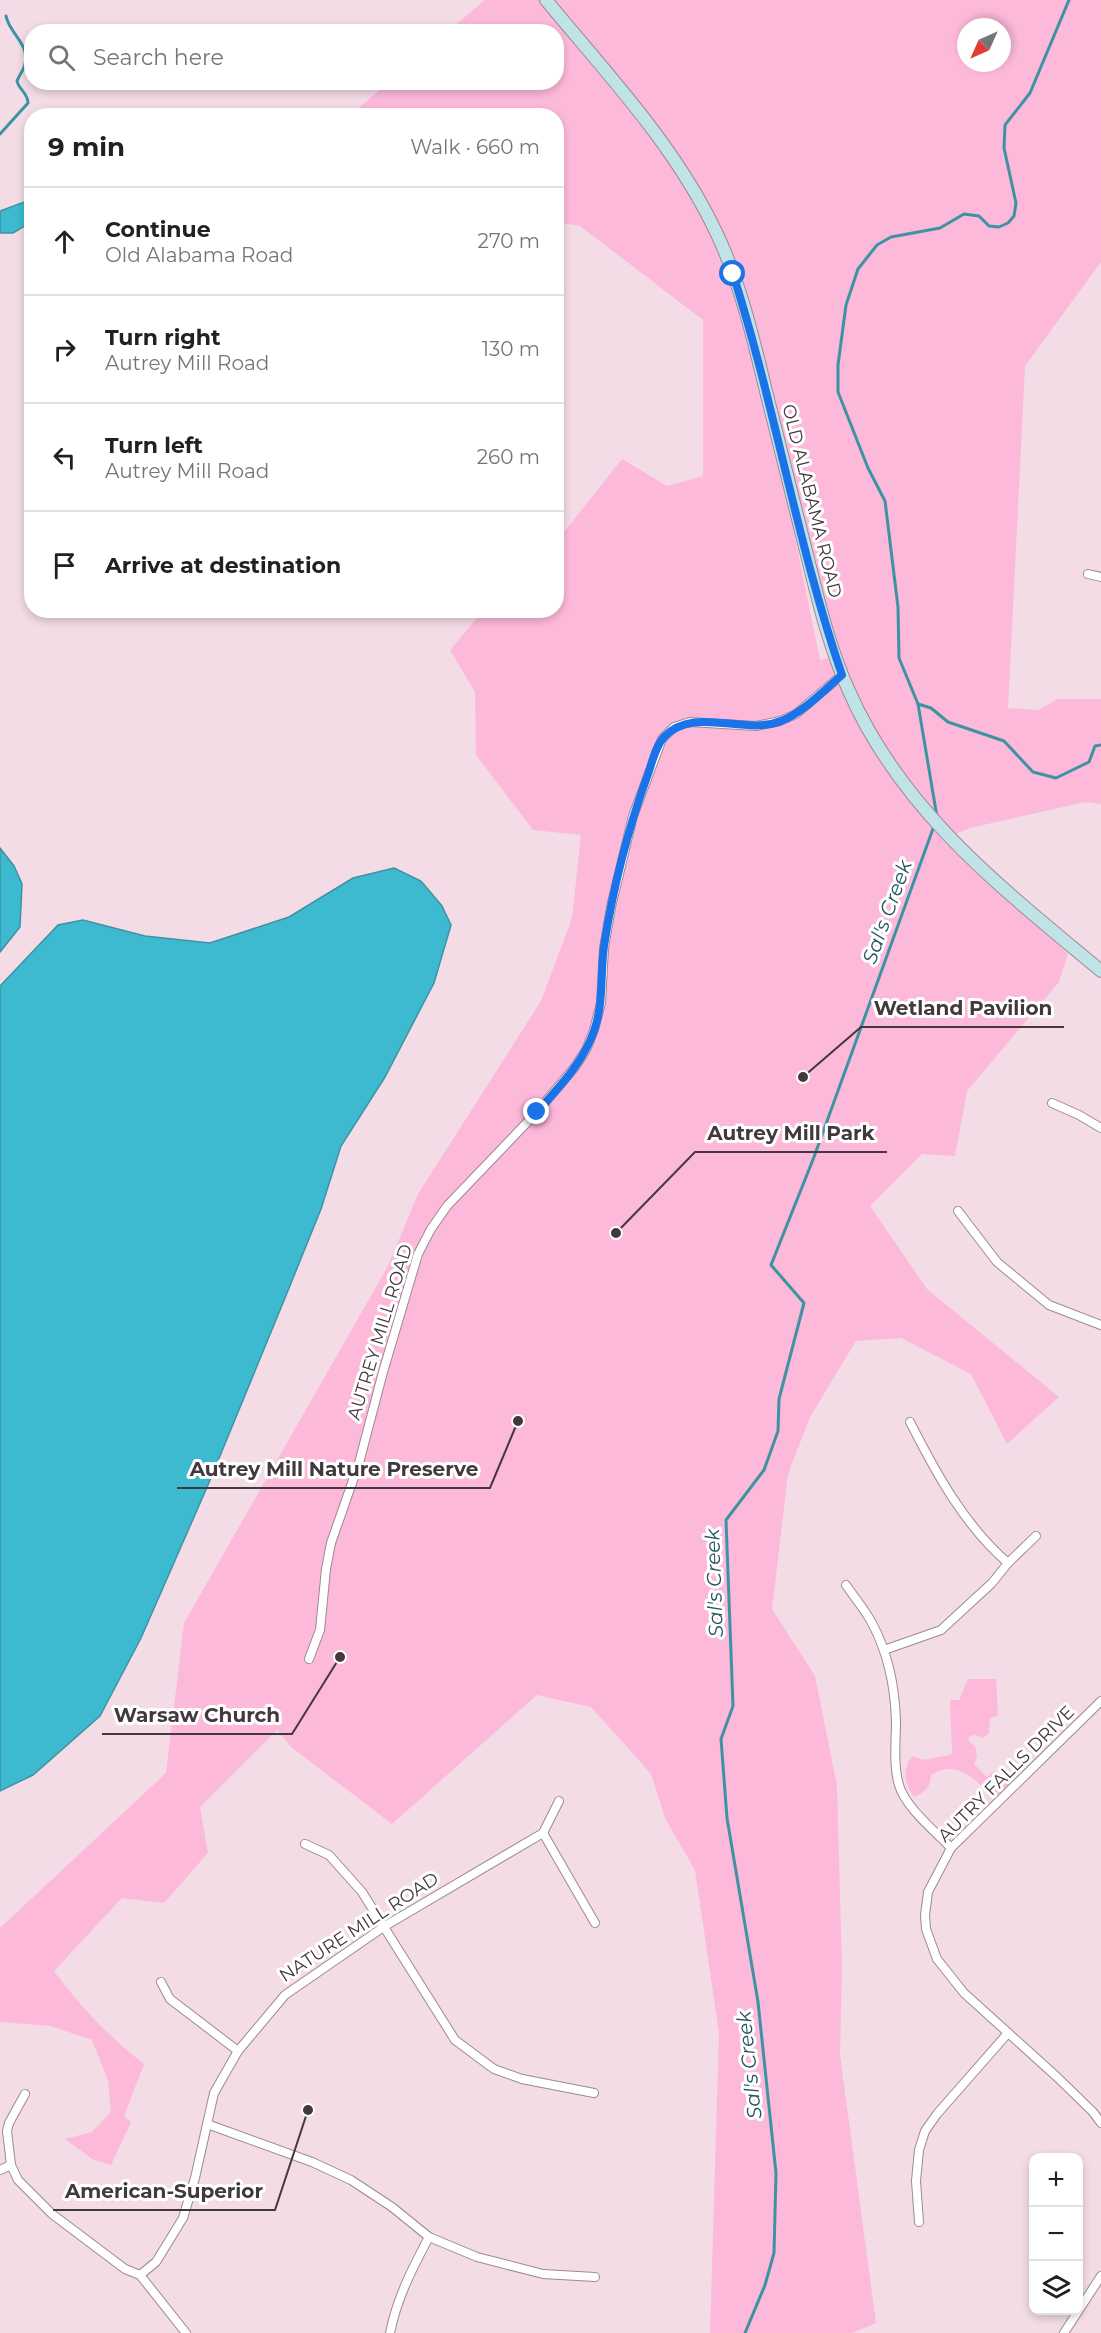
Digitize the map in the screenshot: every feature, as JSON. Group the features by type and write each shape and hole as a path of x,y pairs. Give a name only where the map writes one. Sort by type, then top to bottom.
{"main road":[{"name":"OLD ALABAMA ROAD","path":"546,0 662,140 692,186 716,232 733,274 752,333 818,598 842,675 867,727 890,765 920,806 954,844 998,885 1101,971"}],"street":[{"path":"1088,574 1101,577"},
{"name":"AUTREY MILL ROAD","path":"309,1659 320,1630 331,1542 359,1462 386,1360 418,1254 431,1229 447,1206 537,1112 575,1067 586,1050 601,1003 604,948 611,907 633,816 662,739 674,728 690,722 756,726 780,722 796,714 842,675"},
{"path":"1052,1103 1101,1128"},
{"path":"958,1211 997,1262 1049,1305 1101,1325"},
{"path":"910,1422 966,1519 987,1545 1008,1563"},
{"path":"884,1650 941,1630 992,1583 1008,1563 1036,1536"},
{"path":"846,1586 872,1623 884,1650 893,1687 896,1769 899,1787 909,1804 951,1848"},
{"name":"AUTRY FALLS DRIVE","path":"1101,1701 951,1848 928,1892 925,1915 926,1929 937,1959 964,1993 1093,2112 1101,2123"},
{"path":"559,1801 543,1833 595,1923"},
{"name":"NATURE MILL ROAD","path":"140,2275 156,2262 183,2218 195,2178 214,2093 238,2051 285,1995 385,1926 543,1833"},
{"path":"305,1844 328,1855 362,1892 455,2040 494,2069 522,2079 594,2093"},
{"path":"161,1982 170,1999 238,2051"},
{"path":"919,2222 916,2181 919,2150 925,2131 937,2114 1008,2033"},
{"path":"25,2094 7,2131 11,2165 18,2180 52,2214 125,2269 140,2275 186,2333"},
{"path":"207,2124 351,2180 392,2207 429,2237 477,2258 543,2274 595,2277"},
{"path":"0,2170 11,2165"},
{"path":"390,2333 395,2307 409,2272 429,2237"},
{"path":"1066,2332 1101,2276"}],"shaded area":[{"path":"485,0 1101,0 1101,262 1025,366 1008,708 1038,710 1058,699 1101,699 1101,804 1085,802 970,828 948,837 967,860 1068,954 1059,982 967,1091 955,1156 922,1154 870,1206 927,1289 1059,1397 1007,1444 971,1374 901,1338 856,1341 810,1417 788,1474 772,1609 815,1676 837,1786 842,1967 840,2055 876,2323 852,2333 710,2333 719,2033 695,1870 666,1820 651,1774 591,1707 537,1695 392,1824 291,1747 277,1730 200,1807 208,1853 164,1903 122,1898 54,1971 96,2020 144,2064 124,2116 131,2122 111,2165 92,2159 65,2139 92,2132 111,2112 108,2081 92,2040 51,2026 0,2022 0,1928 166,1773 184,1623 388,1266 418,1194 541,1001 572,918 581,835 533,830 476,755 475,692 450,650 477,618 564,618 564,532 622,459 667,486 703,476 703,320 580,226 564,223 564,108 358,108 380,90 564,90 564,24 456,24","holes":["793,528 834,657 820,660"]},
{"path":"968,1679 996,1679 998,1715 990,1719 989,1733 983,1738 975,1735 968,1737 970,1743 975,1746 977,1757 974,1764 987,1777 994,1771 1009,1785 995,1798 966,1773 950,1769 941,1770 931,1775 927,1789 914,1797 908,1787 906,1776 909,1761 912,1756 923,1760 952,1753 950,1700 959,1700"}],"water":[{"path":"24,202 24,226 13,233 0,233 0,211"},
{"path":"0,848 14,866 22,884 20,927 0,952"},
{"path":"394,868 421,881 442,906 451,925 434,983 385,1077 341,1146 321,1209 208,1485 141,1638 100,1716 33,1775 0,1791 0,986 58,925 83,920 145,936 210,943 289,917 353,878"}],"waterway":[{"path":"937,817 918,704 899,658 898,607 885,501 868,468 838,392 838,365 846,305 858,269 877,245 891,237 940,228 964,214 979,216 989,226 999,227 1008,223 1014,216 1016,203 1004,148 1005,125 1030,93 1069,0"},
{"path":"6,16 24,48"},
{"path":"0,134 28,103 17,81 24,68"},
{"path":"918,704 931,708 948,722 1004,741 1033,772 1056,778 1089,762 1095,746 1101,745"},
{"name":"Sal's Creek","path":"745,2333 765,2285 774,2253 776,2173 758,2002 727,1818 721,1739 733,1706 726,1520 764,1470 778,1431 779,1399 804,1303 771,1265 814,1157 934,826"}],"place":[{"name":"Wetland Pavilion","path":"803,1077"},
{"name":"Autrey Mill Park","path":"616,1233"},
{"name":"Autrey Mill Nature Preserve","path":"518,1421"},
{"name":"Warsaw Church","path":"340,1657"},
{"name":"American-Superior","path":"308,2110"}],"route":[{"path":"537,1112 575,1067 586,1050 594,1030 601,1003 604,948 611,907 633,816 662,739 674,728 690,722 756,726 780,722 796,714 842,675 818,598 752,333 733,274"}]}
